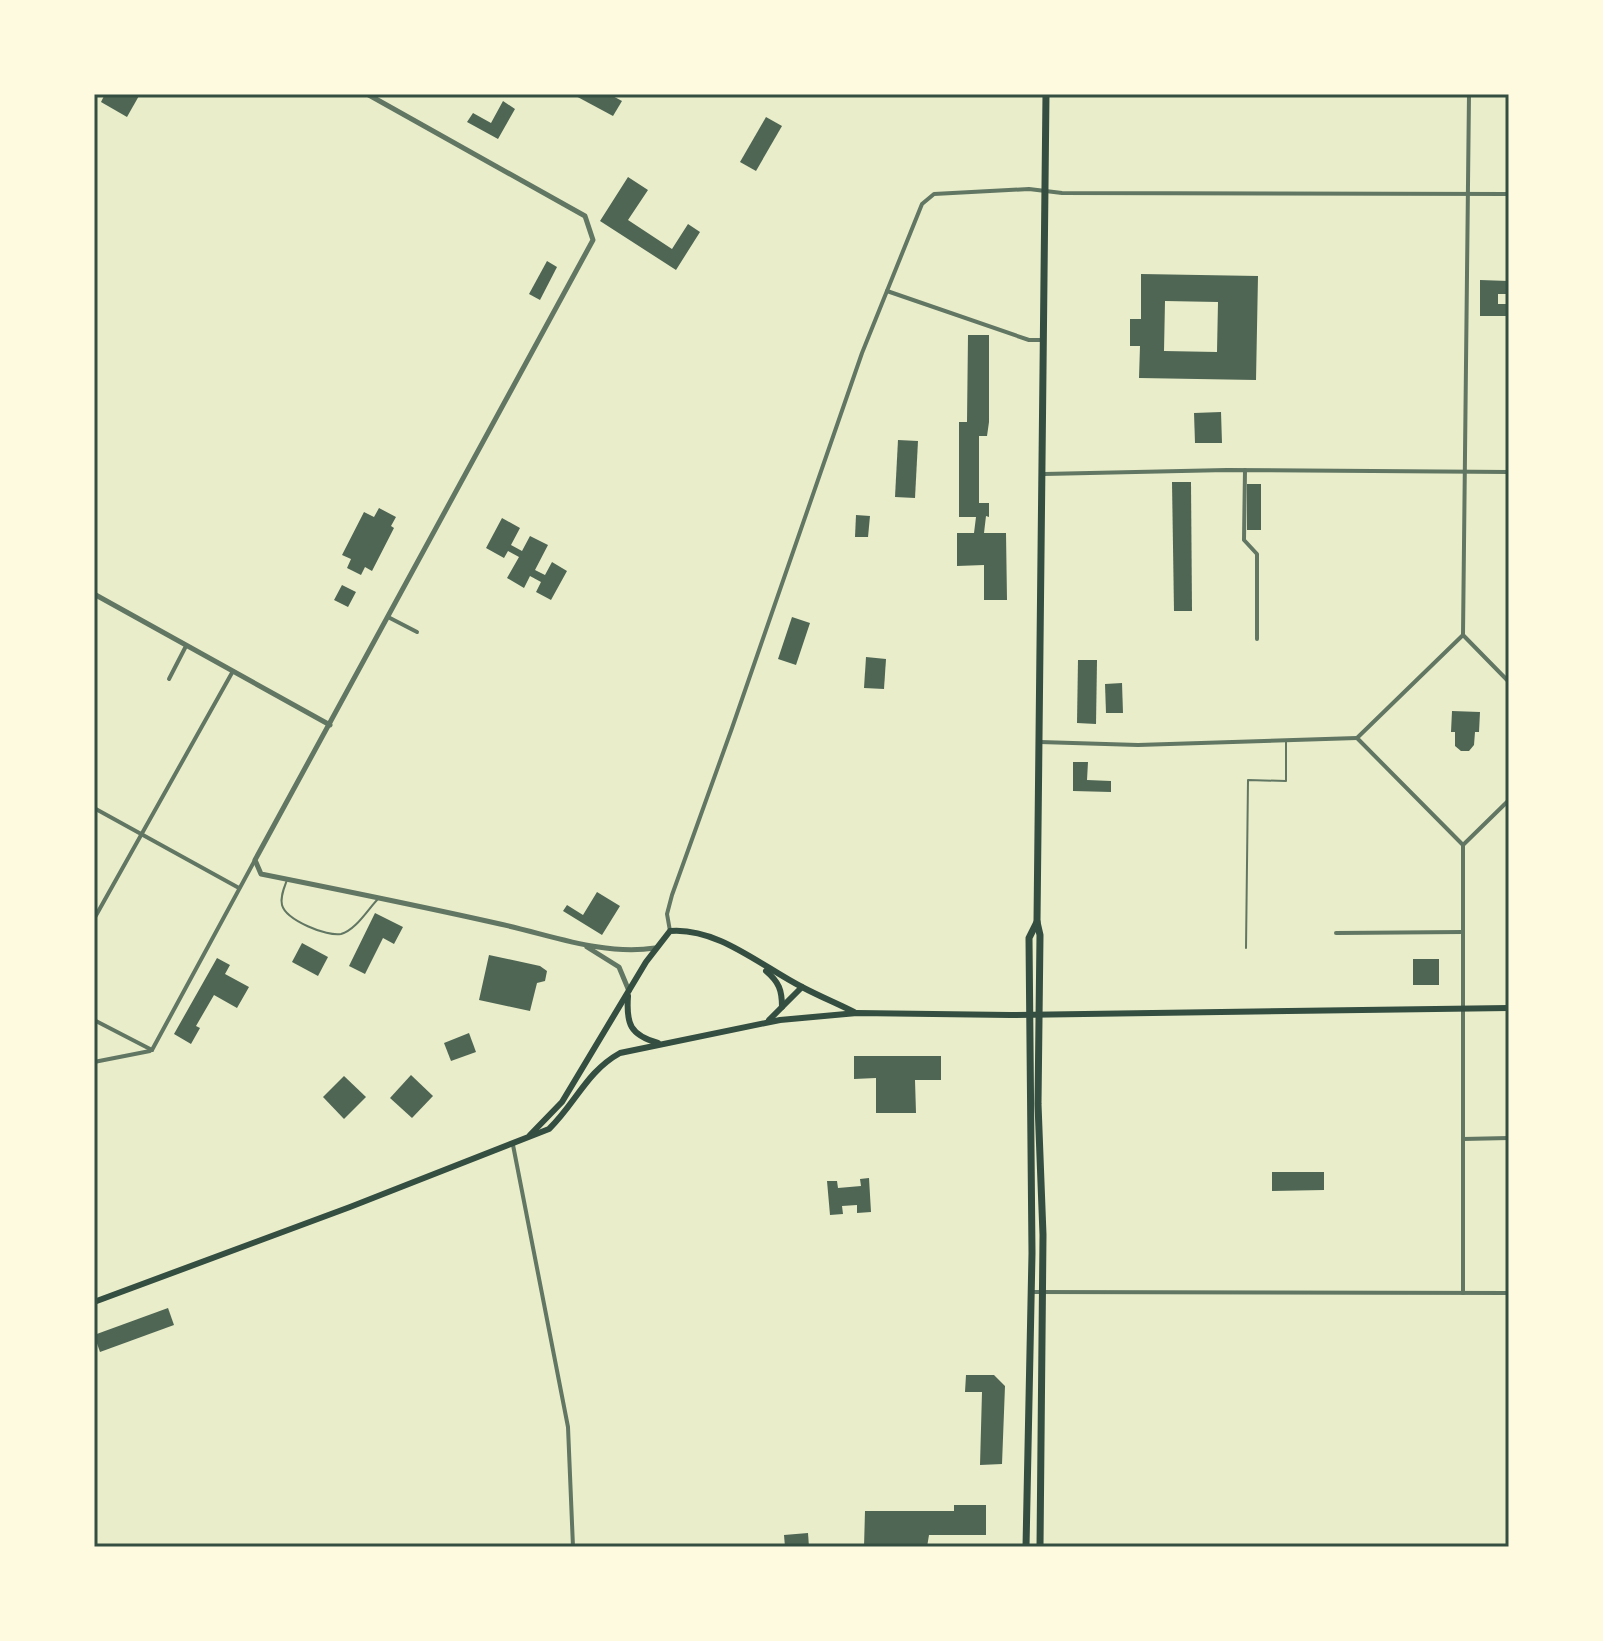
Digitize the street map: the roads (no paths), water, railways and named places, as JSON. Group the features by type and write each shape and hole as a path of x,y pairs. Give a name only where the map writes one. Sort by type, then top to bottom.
{"main road":[{"path":"1040,1547 1040,935 1037,922 1046,94"},
{"path":"1026,1547 1031,1292 1029,938 1037,922"},
{"path":"524,1140 562,1102 655,948 670,931 685,929 715,938 802,987 857,1013"},
{"path":"758,963 777,981 782,993 782,1007"},
{"path":"765,1023 802,987"},
{"path":"629,991 627,1013 631,1029 642,1038 661,1044"},
{"path":"94,1302 549,1129 567,1112 589,1076 603,1062 620,1053 661,1044 780,1020 857,1013 1040,1015 1509,1008"}],"street":[{"path":"94,1062 152,1050 593,240 585,216 367,94"},
{"path":"1469,94 1463,635 1509,682"},
{"path":"670,931 667,914 672,895 862,353 922,204 934,194 1000,190 1062,193 1509,194"},
{"path":"887,291 1029,340 1044,340"},
{"path":"1245,470 1244,540 1257,554 1257,639"},
{"path":"1042,474 1245,470 1509,472"},
{"path":"94,594 330,725"},
{"path":"388,617 417,632"},
{"path":"1040,742 1138,745 1357,738 1463,635"},
{"path":"169,679 187,645"},
{"path":"94,919 233,671"},
{"path":"1357,738 1463,845 1463,1293"},
{"path":"1463,845 1509,800"},
{"path":"94,808 240,889"},
{"path":"255,860 261,874 532,931 583,945 626,950 655,948"},
{"path":"1336,933 1463,932"},
{"path":"583,945 619,967 629,991"},
{"path":"780,1020 782,1007"},
{"path":"94,1020 152,1050"},
{"path":"1463,1139 1509,1138"},
{"path":"513,1145 568,1427 573,1547"},
{"path":"1031,1292 1509,1293"}],"lane":[{"path":"1246,948 1248,780 1286,781 1286,741"},
{"path":"287,879 281,900 283,908 295,920 330,934 348,931 378,898"}]}
